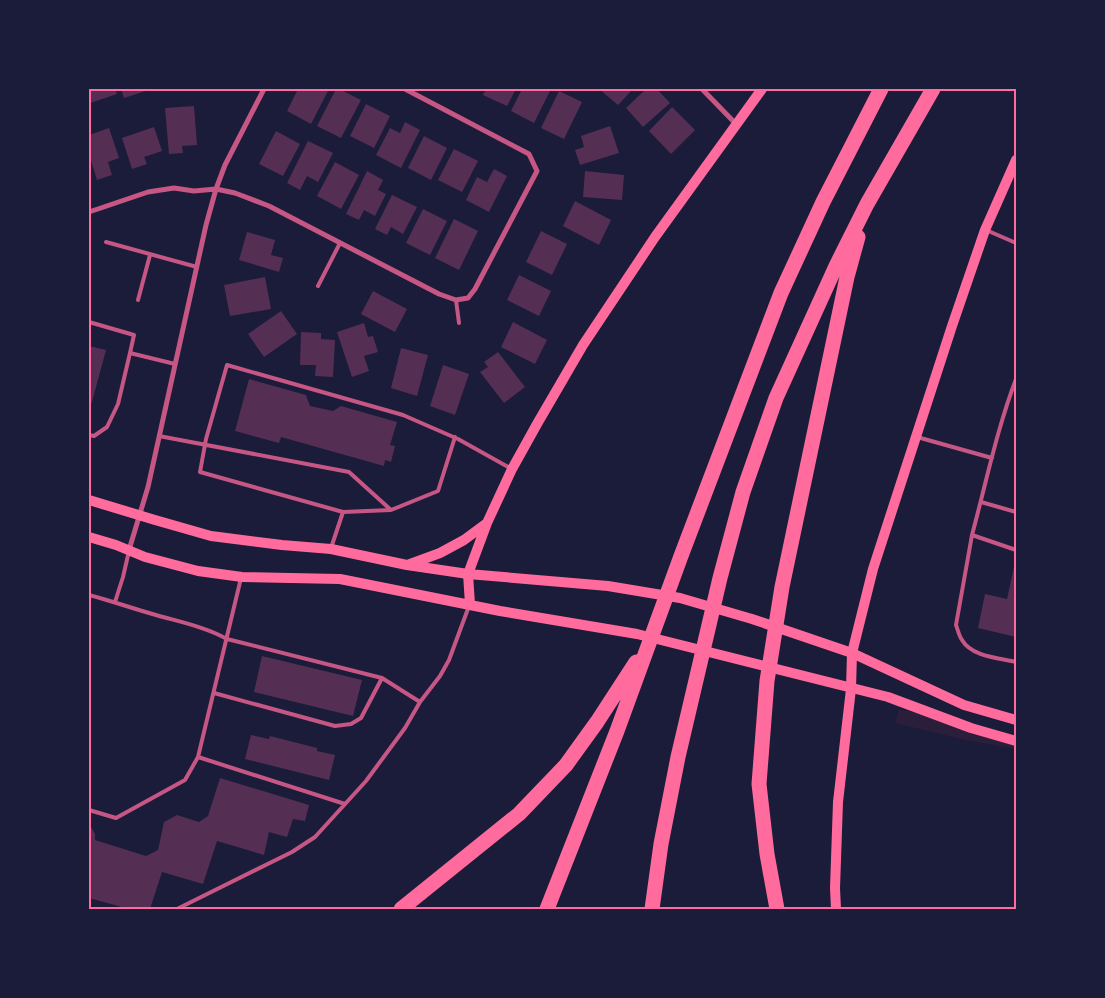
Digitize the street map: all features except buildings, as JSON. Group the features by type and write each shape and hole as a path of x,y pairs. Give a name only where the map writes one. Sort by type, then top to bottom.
{"highway":[{"path":"548,909 617,731 781,292 822,202 882,89"},
{"path":"652,909 678,758 720,578 743,492 776,398 836,266 867,204 933,89"},
{"path":"777,909 766,854 759,784 767,681 782,587 847,277 867,204"},
{"path":"401,909 519,814 566,765 651,640"}],"main road":[{"path":"470,604 468,574 487,523 512,469 583,345 655,236 762,89"},
{"path":"836,909 838,802 851,689 852,653 873,569 915,436 985,230 1016,160"},
{"path":"89,500 212,536 331,549 407,565 468,574 608,586 680,598 752,619 852,653 964,705 1016,720"},
{"path":"407,565 440,553 464,540 487,523"},
{"path":"89,537 198,571 242,577 340,579 500,611 637,634 888,698 971,728 1016,741"}],"street":[{"path":"129,550 148,487 216,189 225,165 264,89"},
{"path":"89,212 148,192 174,188 194,191 216,189 240,194 269,206 439,294 456,300 468,298 476,289 537,171 529,154 405,89"},
{"path":"702,89 736,124"}],"lane":[{"path":"985,230 1016,243"},
{"path":"106,242 197,267"},
{"path":"318,286 340,243"},
{"path":"138,300 150,254"},
{"path":"456,300 458,323"},
{"path":"89,322 134,335 118,404 107,427 94,436 89,435"},
{"path":"130,353 176,364"},
{"path":"455,437 438,491 391,510 343,512 200,472 205,444 227,364 403,415 455,437 512,469"},
{"path":"1016,379 992,458 972,535 956,625 962,641 979,654 1016,662"},
{"path":"159,436 349,472 391,510"},
{"path":"915,436 992,458"},
{"path":"981,502 1016,512"},
{"path":"331,549 343,512"},
{"path":"972,535 1016,550"},
{"path":"115,602 129,550"},
{"path":"89,810 116,818 185,780 198,757 242,577"},
{"path":"89,595 214,632 227,639 382,678 420,702"},
{"path":"177,909 292,852 315,837 366,781 440,676 450,660 470,604"},
{"path":"214,693 336,726 351,724 361,718 382,678"},
{"path":"198,757 345,804"}],"shaded area":[{"path":"899,709 1016,735 1016,749 965,740 895,723"}]}
